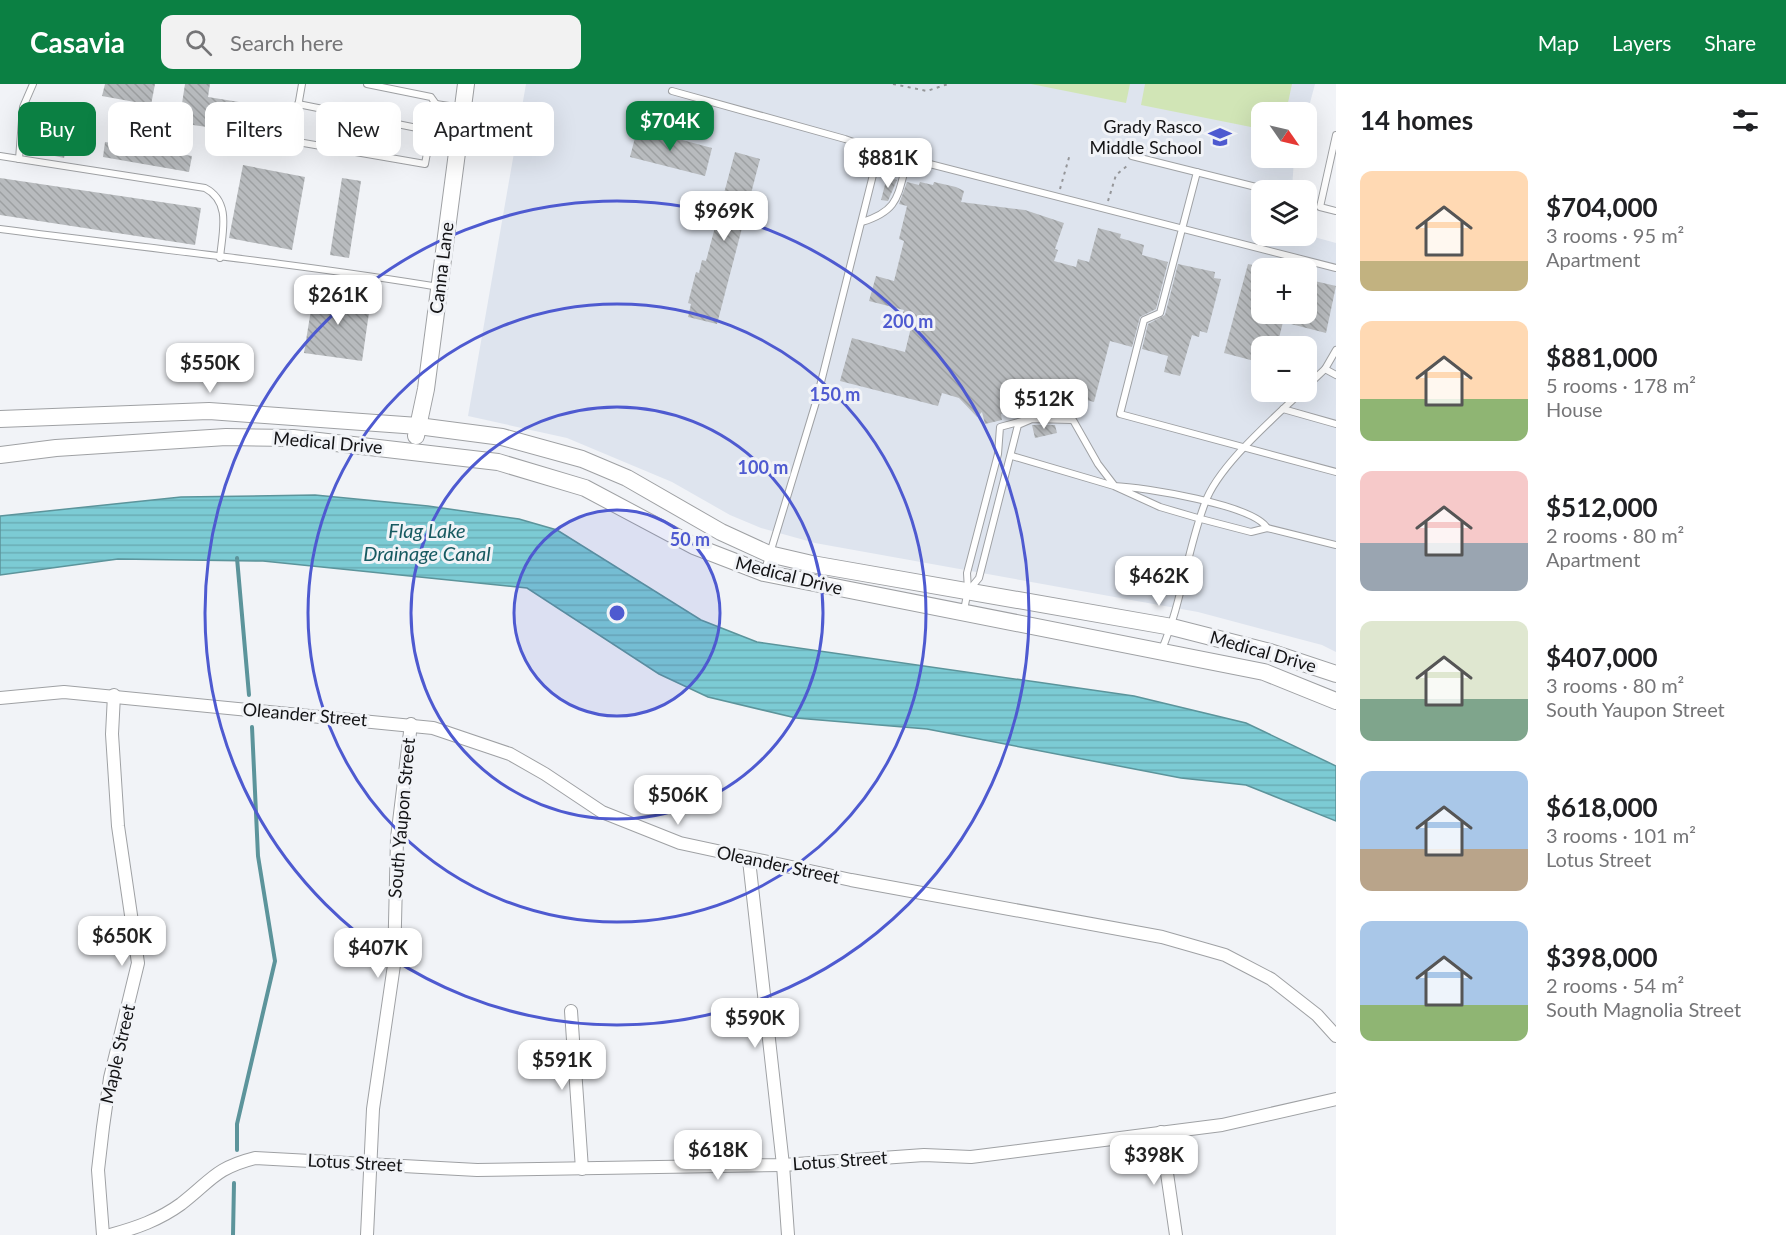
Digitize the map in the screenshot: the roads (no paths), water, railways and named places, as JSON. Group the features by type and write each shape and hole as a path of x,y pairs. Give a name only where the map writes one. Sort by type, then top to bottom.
{"street":[{"name":"Canna Lane","path":"463,102 466,84"},
{"name":"Canna Lane","path":"413,450 440,287 455,156"},
{"name":"Medical Drive","path":"0,419 210,411 418,426 502,437 582,459 627,478 679,510 770,554 812,564 1172,627 1270,652 1336,674"},
{"name":"Medical Drive","path":"0,455 56,448 226,437 293,438 413,450 498,462 558,478 585,488 694,546 764,573 1264,672 1336,701"},
{"name":"Oleander Street","path":"0,698 56,692 114,695 433,728 510,754 545,774 580,800 634,827 680,843 749,860 1194,945 1233,958 1272,979 1317,1015 1336,1036"},
{"name":"Maple Street","path":"103,1235 98,1170 103,1127 114,1062 138,963 118,826 112,734 114,695"},
{"name":"South Yaupon Street","path":"367,1235 373,1109 394,965 397,838 411,724"},
{"path":"749,860 783,1165 788,1235"},
{"path":"571,1011 582,1169"},
{"name":"Lotus Street","path":"110,1235 145,1226 181,1204 221,1168 255,1158 477,1170 783,1165 924,1155 971,1157 1273,1115 1336,1099"},
{"path":"1161,1132 1176,1235"}],"lane":[{"path":"19,159 23,107 33,84"},
{"path":"298,102 303,84"},
{"path":"367,84 431,97 435,102"},
{"path":"672,91 908,159 1336,268"},
{"path":"304,105 413,127"},
{"path":"1336,135 1320,207 1336,211"},
{"path":"304,143 425,164 427,156"},
{"path":"764,573 802,454 879,151"},
{"path":"0,156 205,188 220,198 223,207 220,258"},
{"path":"1132,156 1251,186"},
{"path":"862,222 890,210 908,159"},
{"path":"1197,172 1160,313 1144,320 1120,414 1336,472"},
{"path":"0,229 220,258 306,266 440,287"},
{"path":"1317,377 1325,369 1336,350"},
{"path":"1325,369 1336,375"},
{"path":"1161,652 1172,627 1205,501 1218,479 1244,448 1291,402"},
{"path":"1283,410 1336,424"},
{"path":"968,590 979,578 1012,456 1018,425 1032,419"},
{"path":"963,614 968,590 967,573 998,454 1000,427 1010,422 1032,419 1073,420 1098,464 1114,486 1150,489 1205,501 1253,516 1263,521 1267,528"},
{"path":"1012,456 1114,486 1144,501 1201,519 1251,532 1267,528 1336,545"}],"water":[{"name":"Flag Lake Drainage Canal","path":"315,495 428,506 519,519 557,530 701,620 757,642 1134,696 1246,723 1336,766 1336,821 1246,785 1181,778 927,729 796,718 708,697 659,674 527,588 263,561 118,559 0,575 0,516 181,497"}],"waterway":[{"path":"237,558 249,695"},
{"path":"237,1150 237,1124 275,961 258,856 252,727"},
{"path":"233,1235 234,1183"}],"place":[{"name":"Grady Rasco Middle School","path":"1220,137"}]}
